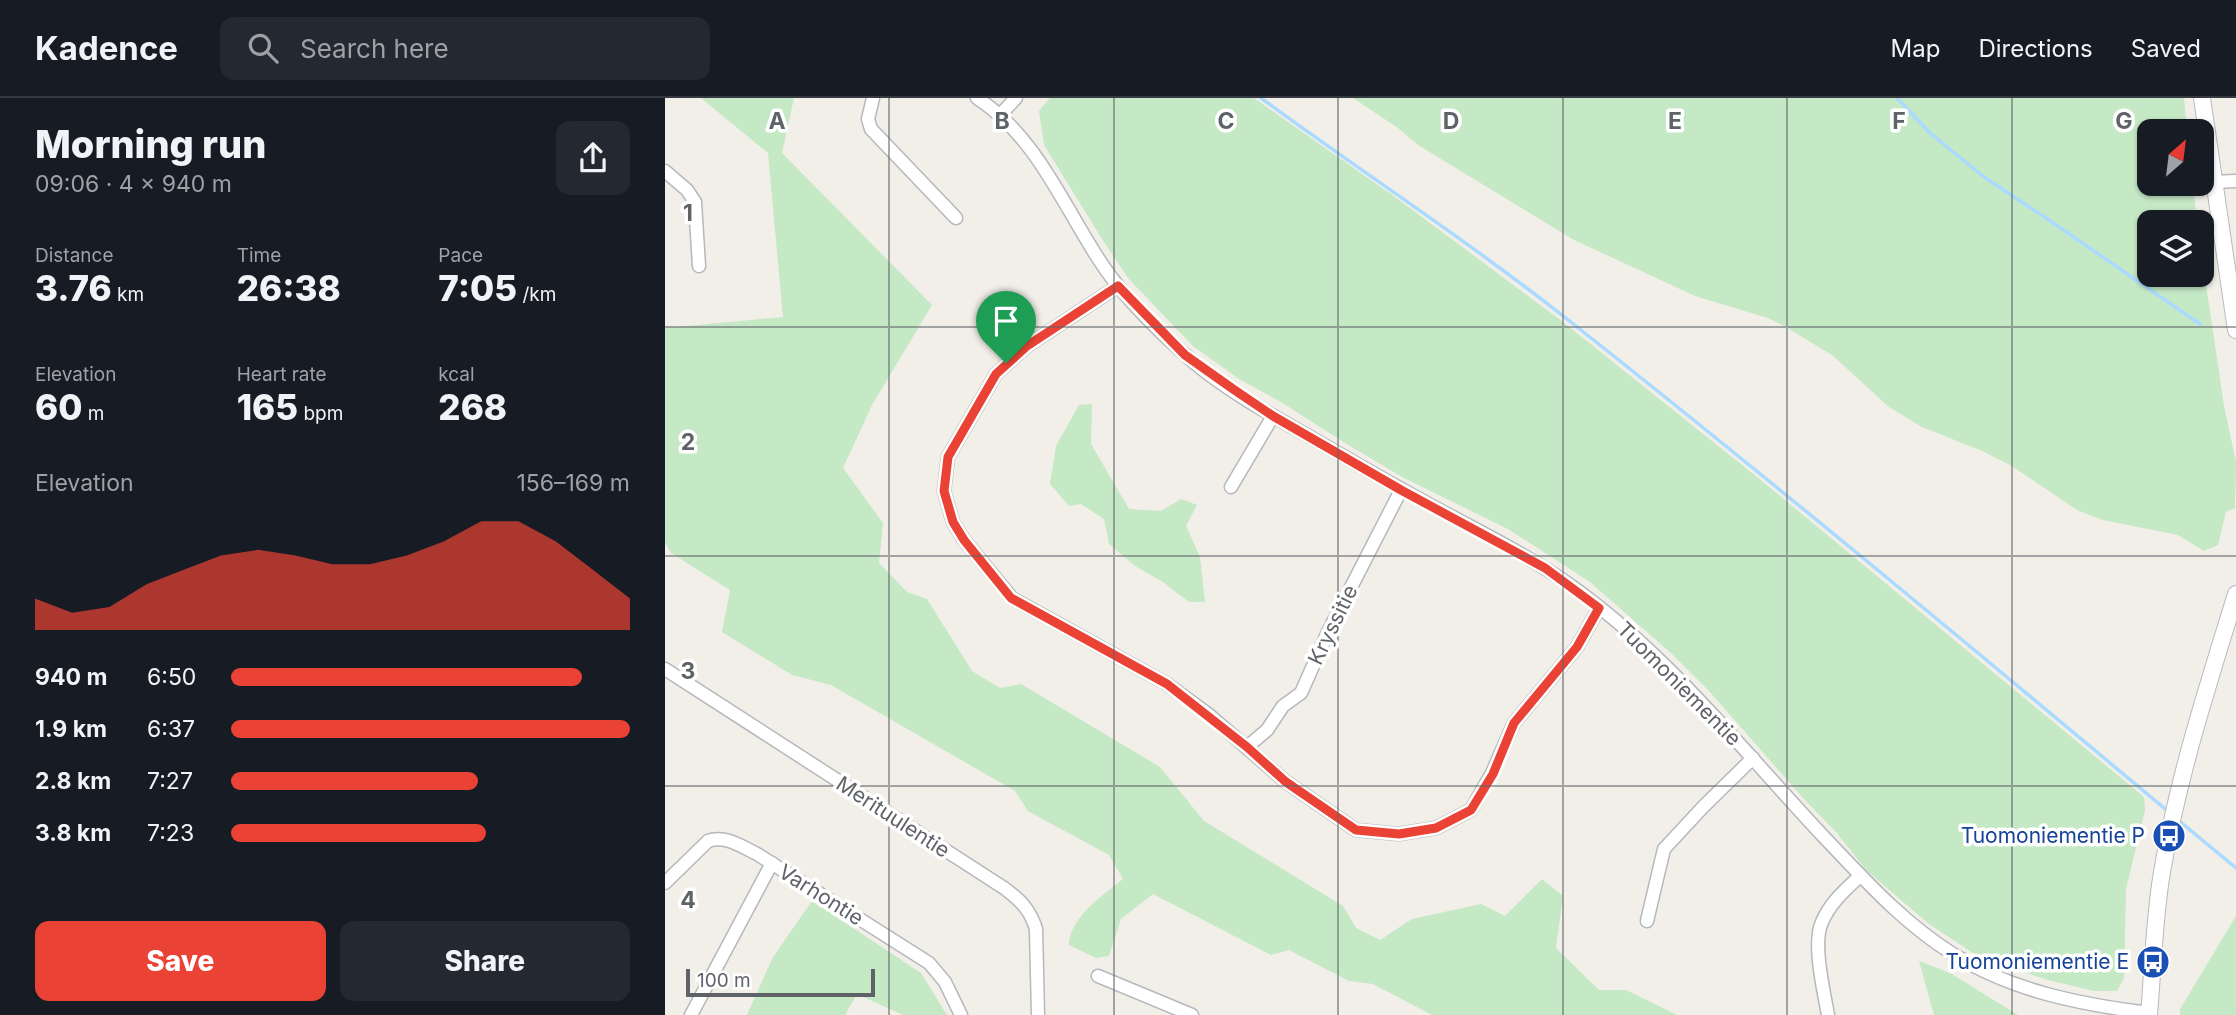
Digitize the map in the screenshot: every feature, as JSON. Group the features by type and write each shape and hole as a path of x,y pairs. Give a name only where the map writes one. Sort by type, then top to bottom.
{"main road":[{"path":"2202,98 2205,119"},
{"path":"2214,182 2236,330"},
{"path":"2150,1014 2158,907 2173,816 2194,729 2236,594"}],"street":[{"path":"873,98 867,118 871,129 956,218"},
{"name":"Tuomoniementie","path":"977,98 1000,115 1034,153 1118,286 1185,355 1273,416 1401,490 1545,568 1599,608 1664,664 1860,876 1895,910 1931,939 1956,957 2022,985 2076,1001 2150,1014"},
{"path":"1000,115 1016,98"},
{"path":"665,171 687,190 695,202 699,266"},
{"path":"2214,182 2236,181"},
{"path":"1118,286 1027,346 996,374 948,457 944,491 947,507 964,540 1011,598 1167,684 1247,747 1286,782 1356,830 1399,834 1436,828 1471,810 1493,774 1514,723 1577,647 1599,608"},
{"path":"1231,487 1273,416"},
{"name":"Kryssitie","path":"1247,747 1266,730 1283,706 1301,693 1328,632 1401,490"},
{"name":"Merituulentie","path":"665,669 1024,903 1032,915 1036,929 1038,1015"},
{"path":"1647,921 1664,849 1753,758"},
{"name":"Varhontie","path":"665,883 708,841 717,838 735,842 929,963 945,982 961,1015"},
{"path":"691,1015 772,863"},
{"path":"1828,1015 1819,947 1820,925 1832,904 1860,876"},
{"path":"1098,976 1192,1015"}],"green space":[{"path":"701,98 794,98 782,153 932,305 872,405 843,468 883,523 879,563 907,592 927,599 972,671 1000,688 1021,684 1160,767 1204,821 1343,906 1356,928 1380,940 1412,919 1481,904 1505,916 1542,879 1563,896 1556,948 1599,990 1626,990 1677,1015 1432,1015 1373,984 1349,981 1289,950 1271,955 1153,894 1121,919 1109,956 1096,958 1069,945 1075,925 1081,916 1123,879 1109,855 1028,811 1015,791 831,685 792,675 722,632 730,590 671,553 665,542 665,328 783,317 768,153"},
{"path":"1050,98 1254,98 1395,197 1563,322 1762,481 2144,797 2145,810 2126,889 2124,978 2117,991 2094,991 2009,967 1973,953 1929,924 1866,870 1836,832 1710,692 1672,654 1590,582 1508,529 1402,477 1239,379 1193,346 1128,278 1044,145 1039,111"},
{"path":"1353,98 2184,98 2186,119 2137,119 2137,196 2194,196 2196,210 2137,210 2137,287 2206,287 2224,406 2236,462 2235,508 2226,512 2218,545 2204,551 2178,535 2103,520 2077,510 2012,466 1922,427 1889,407 1832,355 1784,326 1768,318 1695,296 1574,240 1418,145"},
{"path":"1092,404 1091,444 1129,509 1161,511 1181,499 1197,505 1186,526 1200,557 1205,602 1189,602 1163,582 1135,566 1109,544 1104,519 1081,504 1069,506 1050,484 1056,446 1079,405"},
{"path":"812,901 921,973 947,1015 903,1015 857,994 845,1015 747,1015 773,957"},
{"path":"2236,916 2236,1015 2180,1015 2180,1009"},
{"path":"1919,961 1950,973 2018,1015 1934,1015"}],"waterway":[{"path":"1261,98 1492,262 1567,319 1795,502 2170,813"},
{"path":"1897,98 1930,133 1984,177 2200,324"},
{"path":"2178,820 2236,868"}],"place":[{"name":"Tuomoniementie P","path":"2169,836"},
{"name":"Tuomoniementie E","path":"2153,962"}],"route":[{"path":"1118,286 1185,355 1273,416 1401,490 1545,568 1599,608 1577,647 1514,723 1493,774 1471,810 1436,828 1399,834 1356,830 1286,782 1208,714 1167,684 1128,660 1011,598 964,540 953,522 944,491 945,468 953,446 986,389 1006,363 1080,309 1118,286"}]}
